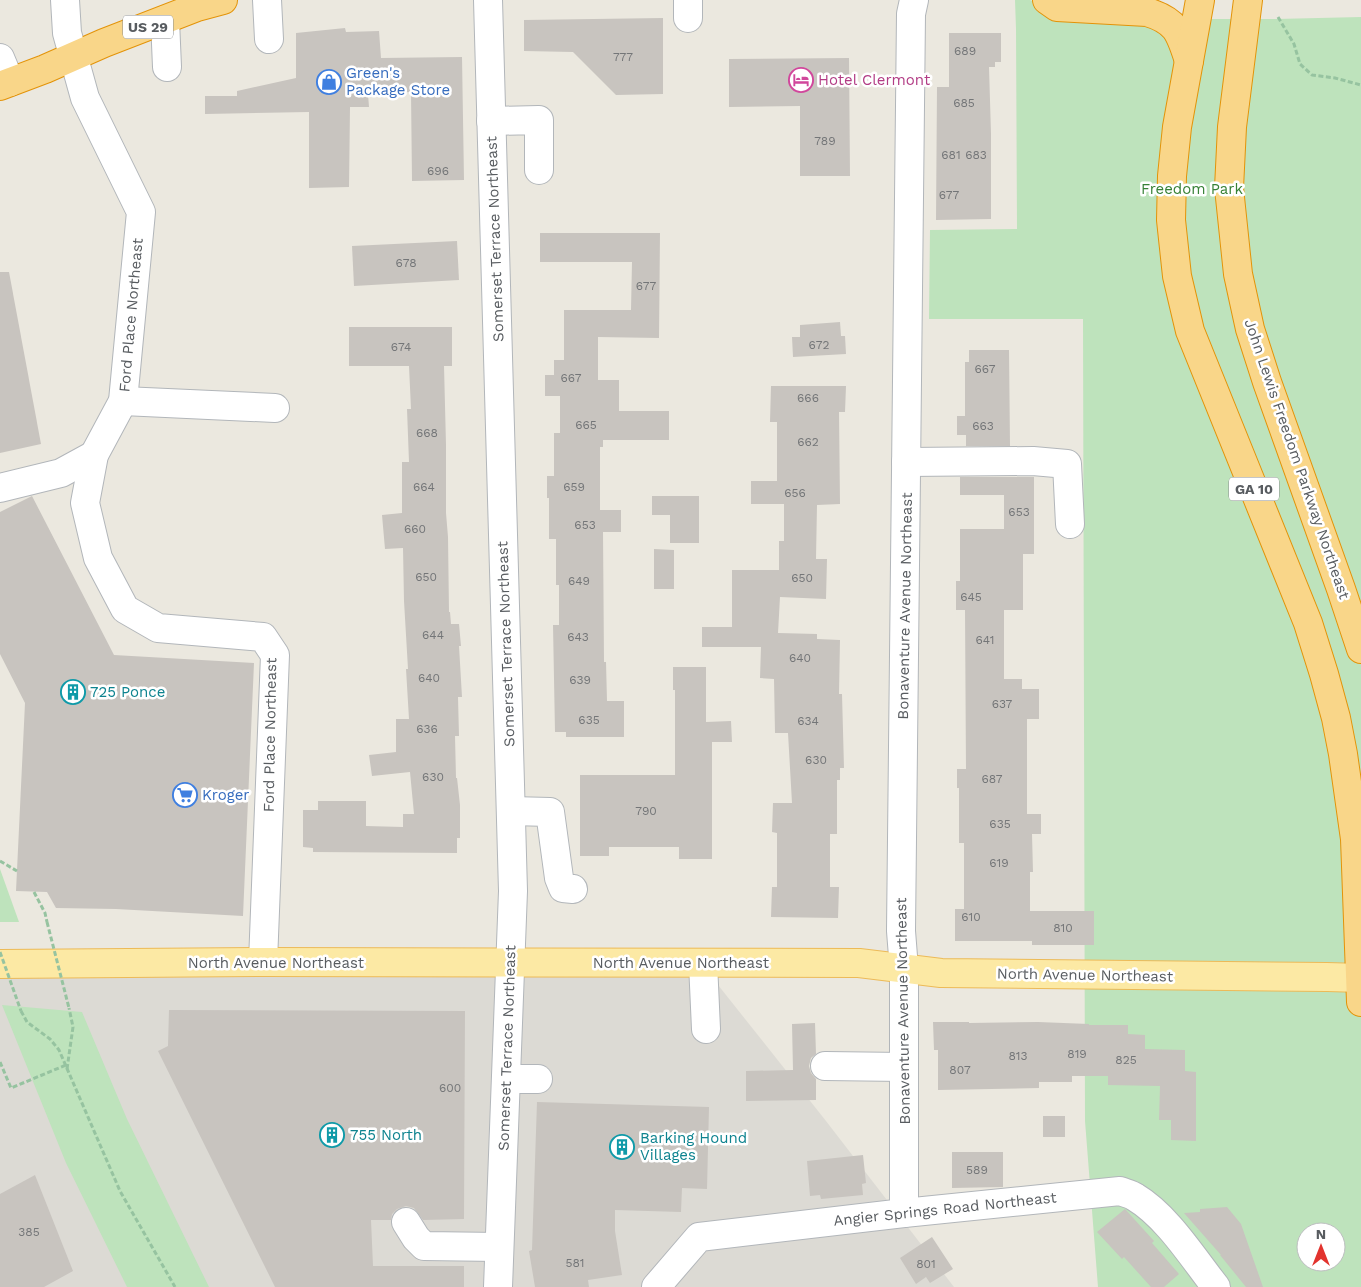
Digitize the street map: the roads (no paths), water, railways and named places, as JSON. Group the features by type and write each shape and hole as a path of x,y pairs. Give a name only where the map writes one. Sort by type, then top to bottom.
{"highway":[{"name":"US 29","path":"5,84 197,7 223,0"},
{"path":"1047,0 1057,7 1147,12 1160,16 1172,24 1182,38 1190,61"},
{"name":"GA 10","path":"1200,0 1177,127 1172,176 1171,220 1177,276 1190,330 1308,623 1336,718 1355,839 1360,986"},
{"name":"John Lewis Freedom Parkway Northeast","path":"1248,0 1232,127 1229,188 1238,274 1250,329 1267,382 1361,649"}],"main road":[{"name":"North Avenue Northeast","path":"0,964 263,962 859,963 941,973 1327,977 1360,986"}],"street":[{"name":"Ford Place Northeast","path":"65,0 67,33 85,98 141,212 123,401 94,455 85,502 98,558 125,609 158,628 263,637 275,655 263,962"},
{"path":"267,0 270,39"},
{"name":"Somerset Terrace Northeast","path":"488,0 513,891 498,1287"},
{"name":"Bonaventure Avenue Northeast","path":"904,1213 904,969 901,931 911,14 914,0"},
{"path":"165,20 167,67"},
{"path":"0,58 5,84"},
{"path":"492,121 539,120 540,170"},
{"path":"123,401 275,408"},
{"path":"0,488 61,473 94,455"},
{"path":"906,462 1033,461 1067,464 1070,524"},
{"path":"511,811 550,812 558,878 563,888 573,889"},
{"path":"703,963 706,1029"},
{"path":"825,1066 904,1067"},
{"path":"506,1079 538,1079"},
{"name":"Angier Springs Road Northeast","path":"656,1287 699,1237 904,1213 1120,1191 1134,1196 1158,1215 1216,1287"},
{"path":"406,1222 416,1238 424,1246 499,1247"}],"place":[{"name":"Hotel Clermont","path":"801,80"},
{"name":"Green's Package Store","path":"329,82"},
{"name":"725 Ponce","path":"73,692"},
{"name":"Kroger","path":"185,795"},
{"name":"755 North","path":"332,1135"},
{"name":"Barking Hound Villages","path":"622,1147"}],"park label":[{"name":"Freedom Park","path":"1192,189"}]}
